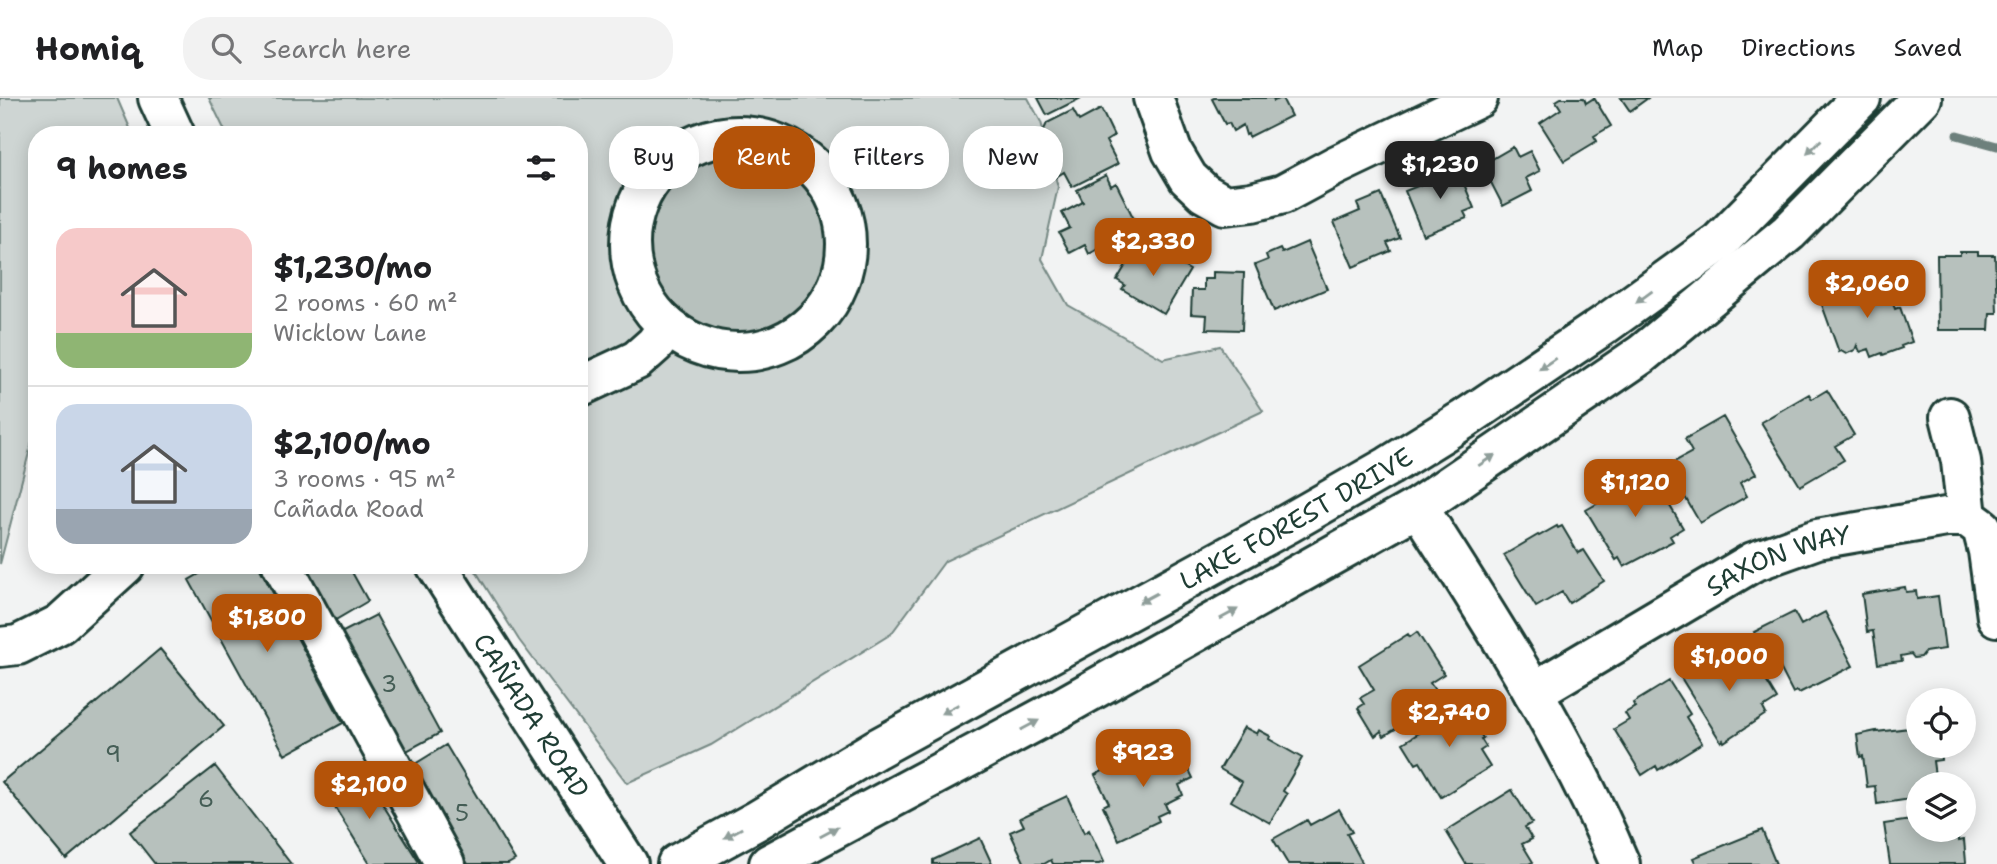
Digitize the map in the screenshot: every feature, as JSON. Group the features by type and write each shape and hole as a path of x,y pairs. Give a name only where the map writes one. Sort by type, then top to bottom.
{"main road":[{"path":"158,98 171,126"},
{"path":"1153,98 1172,151 1188,178 1204,193 1225,205 1283,194 1474,99"},
{"name":"LAKE FOREST DRIVE","path":"677,864 876,749 1289,523 1464,420 1604,326 1719,242 1861,98"},
{"path":"1832,190 1902,98"},
{"name":"LAKE FOREST DRIVE","path":"769,864 1057,710 1418,507 1642,354 1789,232 1922,98"},
{"path":"722,137 752,137 782,145 808,162 828,185 842,213 846,244 842,274 830,302 809,326 783,342 754,352 723,352 693,344 667,327 646,304 633,276 629,246 633,215 646,187 666,163 692,146 722,137"},
{"path":"588,383 637,360 655,344 667,327"},
{"path":"1950,417 1961,461 1967,517 1982,528 1988,551 1997,617"},
{"path":"1289,523 1320,528 1418,507 1453,454 1464,420"},
{"path":"1418,507 1533,692 1582,780 1620,864"},
{"name":"SAXON WAY","path":"1533,692 1753,562 1817,539 1946,517 1967,517"},
{"path":"0,647 18,645 60,624 115,574"},
{"path":"287,574 445,864"},
{"name":"CAÑADA ROAD","path":"442,574 628,864"}],"shaded area":[{"path":"0,98 117,98 129,126 28,126 28,457 0,564"},
{"path":"209,98 1028,98 1042,126 963,126 963,189 1058,189 1042,259 1068,305 1163,359 1220,346 1263,411 945,561 891,634 711,745 627,783 519,640 478,574 588,574 588,126 223,126"}],"building":[{"path":"1038,98 1081,98 1047,115"},
{"path":"1273,98 1274,101 1282,98 1291,116 1249,137 1243,125 1233,131 1229,123 1225,124 1212,99"},
{"path":"1561,98 1584,98 1586,103 1594,98 1611,126 1594,136 1597,141 1564,161 1540,123 1561,109 1556,101"},
{"path":"1621,98 1648,98 1630,111"},
{"path":"1101,109 1114,136 1106,141 1118,164 1072,187 1063,173 1063,126 1046,126 1073,110 1079,121"},
{"path":"1513,147 1518,157 1530,151 1540,171 1526,178 1532,191 1503,206 1482,165"},
{"path":"713,152 713,189 814,189 825,208 830,225 830,263 816,297 790,323 756,337 718,337 684,323 658,297 644,263 644,225 658,191 699,189 699,157"},
{"path":"1445,167 1447,171 1457,167 1474,208 1464,212 1467,218 1423,235 1405,191 1433,180 1430,173"},
{"path":"1106,175 1111,186 1116,183 1139,229 1089,254 1085,245 1070,253 1059,233 1070,228 1062,213 1083,202 1077,190"},
{"path":"1381,194 1400,238 1387,243 1391,251 1353,267 1334,222 1360,211 1357,204"},
{"path":"1152,242 1168,251 1165,256 1190,270 1164,314 1122,289 1125,285 1117,280 1133,253 1143,258"},
{"path":"1307,242 1327,289 1274,311 1255,265 1268,260 1266,255 1280,249 1282,253"},
{"path":"1960,252 1995,255 1997,313 1990,313 1989,330 1938,330 1937,255 1960,255"},
{"path":"1213,272 1244,273 1242,330 1206,329 1207,315 1191,314 1192,290 1204,290 1204,279 1213,279"},
{"path":"1883,277 1895,309 1900,307 1912,342 1901,346 1902,348 1872,357 1869,349 1860,352 1857,345 1855,350 1846,354 1839,352 1821,302"},
{"path":"1827,390 1854,435 1835,446 1844,460 1800,486 1761,422 1809,394 1812,399"},
{"path":"1723,417 1756,474 1740,483 1747,496 1700,523 1667,466 1692,452 1685,439"},
{"path":"1648,469 1683,528 1670,536 1673,541 1624,567 1619,558 1616,560 1586,510 1600,502 1598,499"},
{"path":"1557,526 1562,526 1578,553 1584,550 1604,581 1569,603 1562,592 1536,607 1504,555"},
{"path":"199,574 263,574 343,723 285,755 189,580"},
{"path":"305,574 353,574 368,601 332,622"},
{"path":"1905,587 1906,592 1916,591 1917,599 1938,596 1945,649 1925,652 1921,657 1914,658 1911,654 1901,656 1902,661 1878,664 1873,631 1867,632 1862,594"},
{"path":"1794,612 1801,625 1825,612 1853,666 1799,693 1793,693 1772,652 1766,655 1754,632"},
{"path":"376,615 440,733 403,753 339,634"},
{"path":"1417,632 1444,674 1430,683 1442,700 1384,736 1381,731 1375,736 1358,708 1364,704 1360,698 1374,690 1359,665 1408,634 1410,637"},
{"path":"160,649 224,726 66,859 2,782"},
{"path":"1724,649 1733,664 1750,654 1777,699 1763,708 1766,714 1721,742 1680,676"},
{"path":"1669,681 1690,714 1686,717 1702,743 1658,770 1656,766 1642,775 1614,729 1629,720 1625,713 1635,707 1633,703"},
{"path":"1460,700 1483,738 1481,739 1486,747 1480,751 1490,767 1441,797 1420,762 1416,764 1403,743 1432,725 1429,720"},
{"path":"1244,727 1257,734 1259,730 1302,758 1283,791 1287,794 1270,823 1231,801 1242,782 1220,769"},
{"path":"1906,728 1906,758 1941,758 1933,761 1934,772 1906,772 1906,800 1877,804 1875,786 1867,787 1857,735"},
{"path":"1175,741 1193,778 1179,785 1183,795 1165,804 1168,811 1157,816 1159,821 1119,840 1103,806 1109,803 1095,775 1119,762 1121,767"},
{"path":"446,745 515,860 508,864 468,864 410,767"},
{"path":"215,766 291,864 155,864 130,832"},
{"path":"360,768 420,864 370,864 324,790"},
{"path":"1512,790 1532,823 1525,827 1532,839 1522,844 1533,862 1466,864 1446,831"},
{"path":"1067,796 1084,833 1089,830 1104,862 1053,864 1051,860 1044,864 1025,864 1010,832 1024,826 1020,818"},
{"path":"1339,809 1352,832 1347,834 1363,864 1288,864 1273,839 1307,820 1310,825"},
{"path":"1906,821 1906,842 1964,842 1966,862 1890,864 1884,824"},
{"path":"1762,830 1776,864 1696,864 1693,858"},
{"path":"980,838 992,864 933,864 933,860"}],"waterway":[{"path":"1957,135 1997,146"}]}
